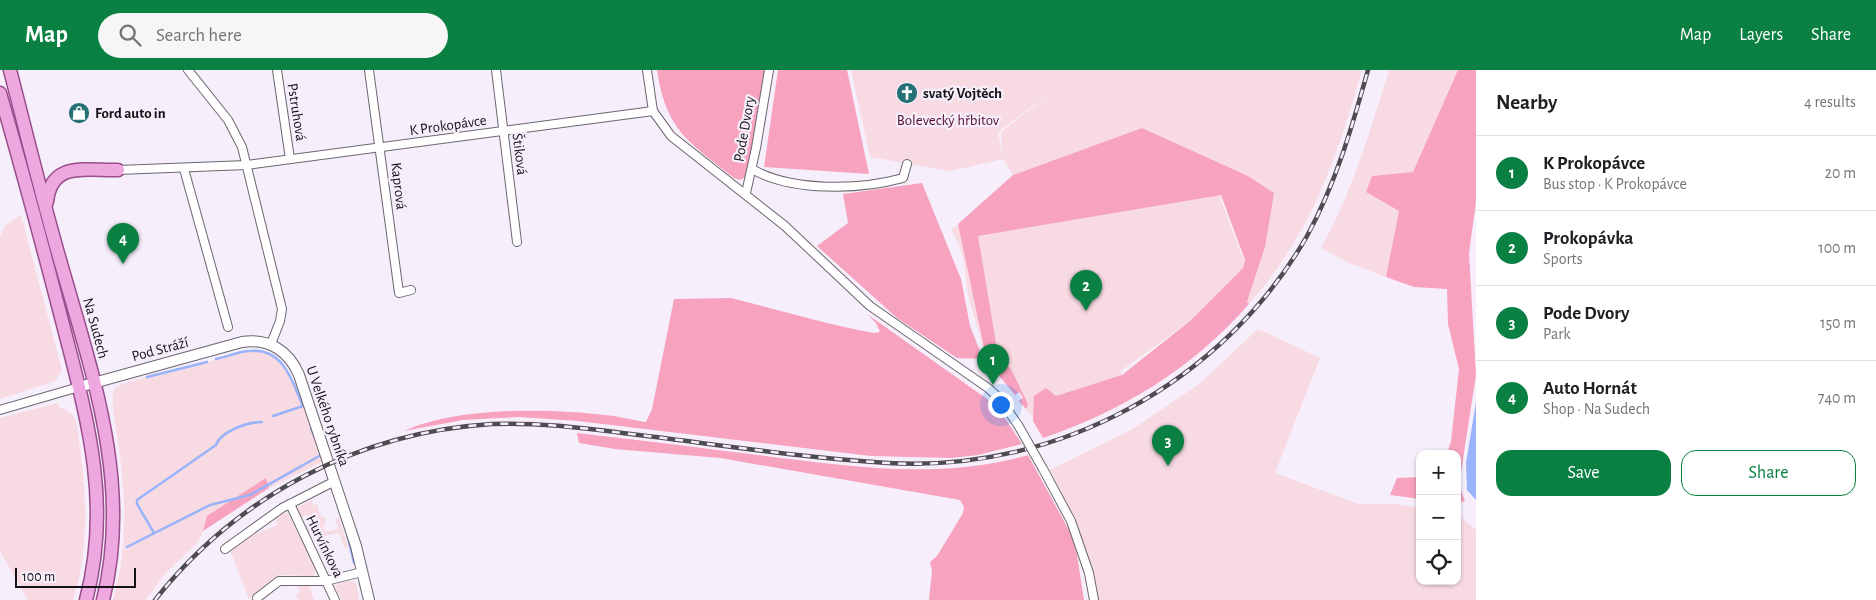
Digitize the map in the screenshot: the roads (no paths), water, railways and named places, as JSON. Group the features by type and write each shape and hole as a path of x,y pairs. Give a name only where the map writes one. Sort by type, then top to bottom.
{"main road":[{"name":"Na Sudech","path":"10,70 94,383 110,454 114,508 112,556 103,600"},
{"name":"Na Sudech","path":"0,94 41,241 79,387 94,455 98,506 95,556 86,600"},
{"path":"46,209 49,186 55,178 64,172 75,170 118,170"}],"street":[{"path":"188,70 228,120 247,165 282,308 280,321 271,344"},
{"name":"Pstruhová","path":"277,70 290,159"},
{"name":"Kaprová","path":"369,70 399,293 411,290"},
{"name":"Štiková","path":"496,70 517,242"},
{"path":"647,70 653,110 672,136 746,193 785,226 870,306 988,388 1000,400 1018,425 1071,521 1089,573 1094,600"},
{"name":"Pode Dvory","path":"746,193 769,70"},
{"name":"K Prokopávce","path":"247,165 653,110"},
{"path":"752,169 766,177 785,183 840,186 882,184 904,178 907,164"},
{"path":"118,170 247,165"},
{"path":"184,168 228,327"},
{"name":"Pod Stráží","path":"0,410 242,342 258,341 271,344"},
{"name":"U Velkého rybníka","path":"271,344 284,352 296,369 335,481 369,600"},
{"path":"225,549 290,504 335,481"},
{"name":"Hurvínkova","path":"290,504 336,600"},
{"path":"257,598 279,581 326,581 362,572"}],"water":[{"path":"1476,402 1476,500 1467,490 1466,463"}],"waterway":[{"path":"216,359 242,352 262,351 279,360 290,377 303,406 273,416"},
{"path":"147,377 207,362"},
{"path":"154,533 137,504 137,500 216,445 229,432 236,428 262,422"},
{"path":"311,428 315,438"},
{"path":"127,547 210,505 250,495 321,455"},
{"path":"347,534 354,563"}],"railway":[{"path":"155,600 188,563 224,530 263,501 304,476 349,456 395,440 443,430 492,424 547,425 602,430 794,455 888,463 951,462 1013,452 1073,434 1129,408 1182,375 1230,335 1272,288 1307,236 1327,196 1349,134 1368,70"}],"place":[{"name":"svatý Vojtěch","path":"907,93"},
{"name":"Ford auto in","path":"79,113"},
{"name":"Auto Hornát","path":"123,264"},
{"name":"Prokopávka","path":"1086,311"},
{"name":"K Prokopávce","path":"993,385"},
{"name":"Pode Dvory","path":"1168,466"}],"park label":[{"name":"Bolevecký hřbitov","path":"948,120"}]}
